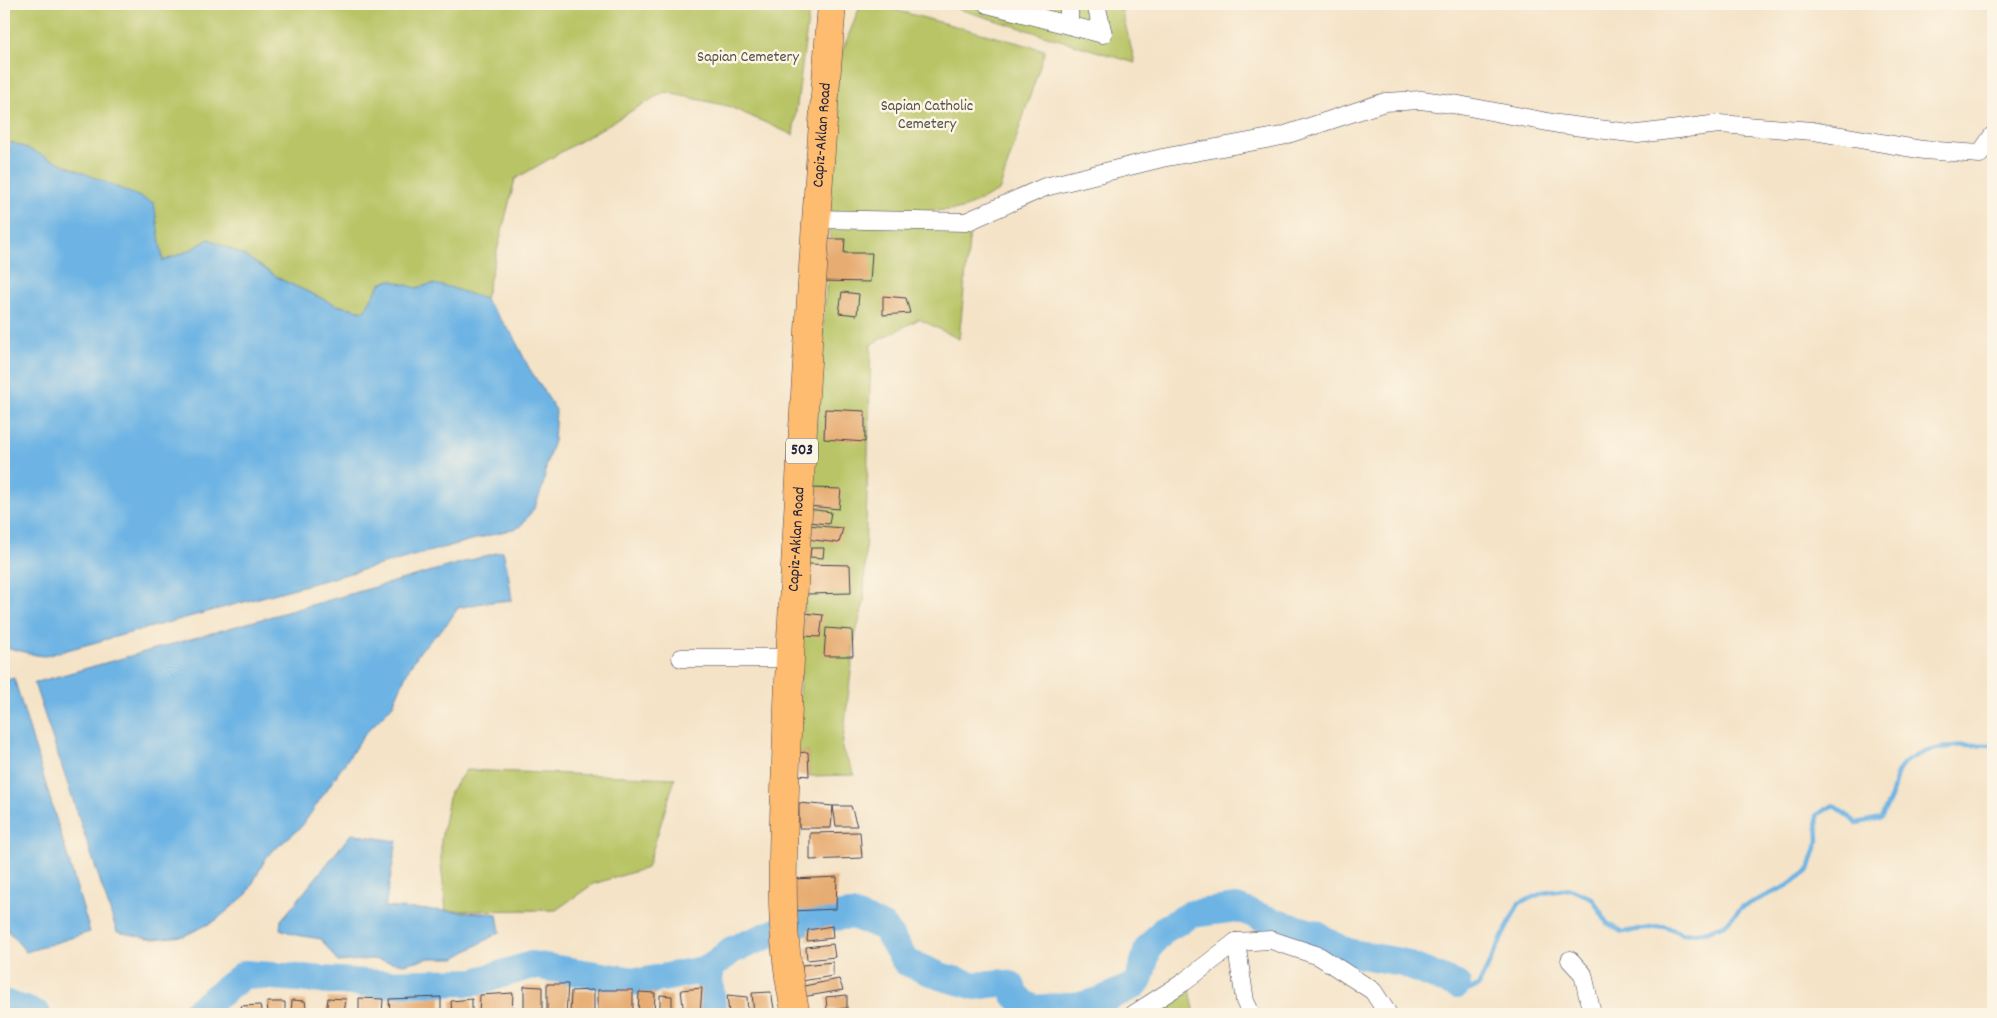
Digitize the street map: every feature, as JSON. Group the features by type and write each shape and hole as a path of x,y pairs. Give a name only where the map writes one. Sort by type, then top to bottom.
{"main road":[{"name":"Capiz-Aklan Road","path":"796,1014 784,942 781,899 790,658 815,219 832,4"}],"street":[{"path":"988,4 1041,11 1069,26 1103,34 1096,4"},
{"path":"1069,4 1069,26"},
{"path":"815,219 966,222 1045,187 1162,158 1282,136 1384,102 1422,100 1558,124 1638,134 1719,124 1813,131 1923,150 1980,154 1993,135"},
{"path":"681,658 790,658"},
{"path":"1134,1014 1184,982 1236,942 1271,940 1319,956 1373,991 1388,1014"},
{"path":"1236,942 1245,1001 1251,1014"},
{"path":"1570,960 1583,974 1592,1014"}],"green space":[{"name":"Sapian Cemetery","path":"4,4 810,4 793,135 728,106 664,92 515,179 485,299 432,284 416,288 390,280 380,284 364,311 336,305 282,280 245,256 209,239 190,250 163,261 12,142 4,146"},
{"name":"Sapian Catholic Cemetery","path":"861,4 872,4 1045,50 999,191 962,209 918,212 827,212 838,62"},
{"path":"942,4 1120,4 1135,63"},
{"path":"831,219 971,221 959,339 919,319 871,344 864,602 855,637 842,749 855,775 809,776 808,752 796,753 807,551"},
{"path":"466,770 675,778 647,868 593,884 556,910 446,911 441,864 441,840 450,792"},
{"path":"1187,976 1195,1014 1124,1014"}],"water":[{"path":"12,142 154,203 163,261 190,250 209,239 245,256 282,280 336,305 364,311 380,284 390,280 416,288 432,284 449,287 485,299 512,334 529,368 556,410 554,441 547,462 543,486 535,507 520,527 45,656 4,649 4,163"},
{"path":"503,551 512,600 458,608 447,624 421,650 409,668 393,705 364,735 302,826 267,856 247,894 215,921 184,936 154,939 117,932 34,683"},
{"path":"14,678 90,932 26,952 8,931 4,918 4,681"},
{"path":"351,834 397,841 385,907 497,914 500,932 455,958 430,958 404,964 372,959 338,962 321,939 296,935 280,929 281,920"}],"building":[{"path":"823,239 845,239 844,253 872,253 870,282 820,281"},
{"path":"842,292 859,294 857,315 839,313"},
{"path":"883,296 906,298 910,313 883,315"},
{"path":"825,409 865,411 865,442 824,439"},
{"path":"812,488 841,489 839,509 809,506"},
{"path":"809,509 831,512 829,524 807,522"},
{"path":"807,525 843,528 839,543 806,539"},
{"path":"811,548 824,548 823,558 810,557"},
{"path":"806,564 850,565 851,593 807,594"},
{"path":"804,613 823,615 820,637 803,636"},
{"path":"826,628 852,630 853,656 824,656"},
{"path":"808,752 809,776 798,775 796,753"},
{"path":"799,803 833,806 831,828 799,828"},
{"path":"833,806 851,806 857,826 836,826"},
{"path":"860,832 862,858 810,860 810,833"},
{"path":"837,877 836,909 792,911 793,879"},
{"path":"832,926 833,938 807,941 808,930"},
{"path":"833,944 835,957 807,960 806,947"},
{"path":"833,962 833,976 802,981 802,965"},
{"path":"839,979 843,990 802,997 799,987"},
{"path":"547,984 568,984 566,1014 547,1014"},
{"path":"524,986 542,987 542,1014 524,1014"},
{"path":"702,988 700,1014 684,1014 681,990"},
{"path":"594,990 594,1014 570,1014 571,991"},
{"path":"598,990 633,990 633,1014 598,1014"},
{"path":"639,992 655,993 654,1014 638,1014"},
{"path":"771,992 775,1014 754,1014 752,993"},
{"path":"513,993 512,1014 479,1014 480,995"},
{"path":"660,995 672,996 672,1014 660,1014"},
{"path":"727,995 747,997 748,1014 729,1014"},
{"path":"847,995 847,1008 827,1010 826,997"},
{"path":"441,997 441,1014 390,1014 389,999"},
{"path":"328,998 346,999 344,1014 326,1014"},
{"path":"359,998 383,999 382,1014 359,1014"},
{"path":"472,999 472,1014 452,1014 451,1001"},
{"path":"292,1000 305,1001 307,1014 291,1014"},
{"path":"267,1002 285,1002 285,1014 268,1014"},
{"path":"260,1005 262,1014 243,1014 241,1006"}],"waterway":[{"path":"1457,985 1470,990 1478,986 1519,903 1543,893 1570,889 1592,898 1607,923 1622,932 1665,926 1683,934 1704,932 1725,925 1742,907 1787,886 1809,870 1818,841 1817,815 1833,805 1857,823 1881,818 1891,797 1897,774 1904,764 1913,757 1940,748 1993,745"},
{"path":"194,1014 245,974 378,984 475,982 532,965 641,982 708,969 732,950 806,920 852,915 884,927 906,962 943,977 976,986 998,983 1011,985 1015,995 1023,1003 1034,1009 1083,1005 1099,1001 1133,986 1139,980 1148,948 1165,929 1191,914 1237,908 1280,924 1315,934 1340,949 1400,962 1457,985"},
{"path":"708,969 713,1014"},
{"path":"4,1003 37,1014"}]}
